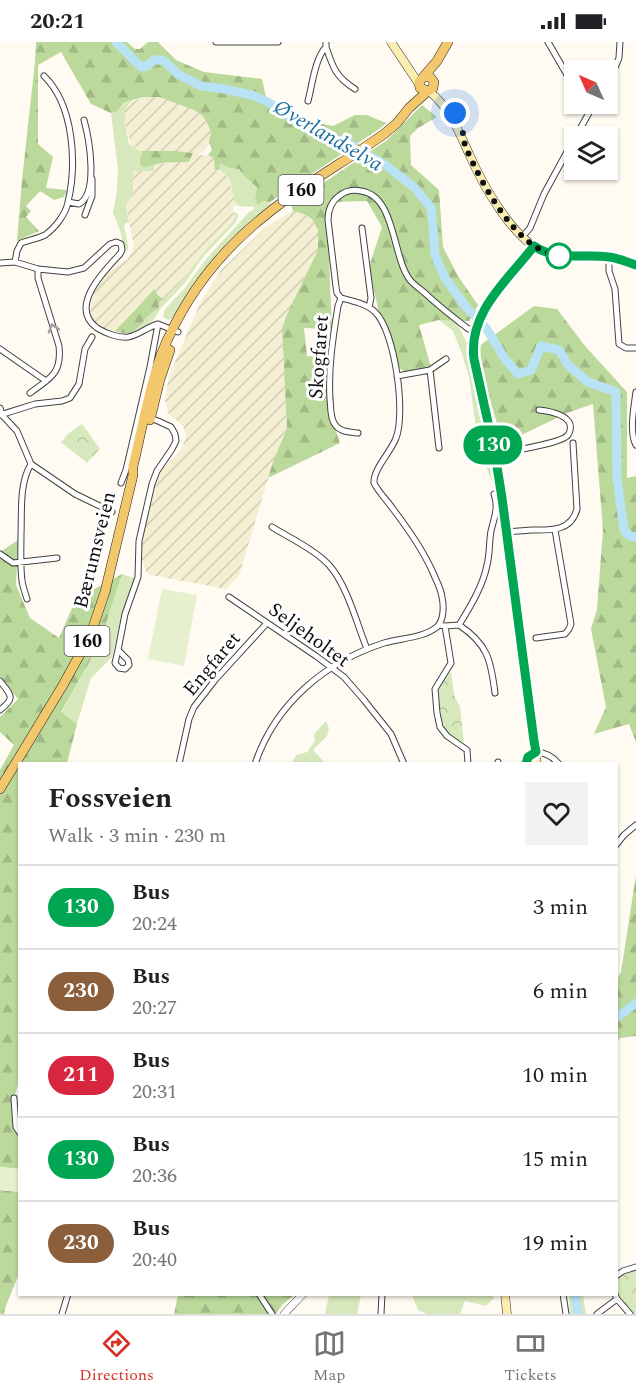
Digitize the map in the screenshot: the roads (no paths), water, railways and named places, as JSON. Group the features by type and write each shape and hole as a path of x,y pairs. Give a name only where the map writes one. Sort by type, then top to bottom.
{"main road":[{"path":"391,42 406,64 455,113 463,140 485,186 503,213 523,236 534,246 555,256 609,257 636,265"},
{"name":"Bærumsveien","path":"0,789 90,636 105,592 133,475 133,466 148,418 157,369 175,330 202,282 224,254 259,220 397,123 426,83 448,42"},
{"path":"534,246 481,314 474,335 473,351 495,454 537,762"},
{"path":"505,1296 507,1314"}],"street":[{"path":"216,42 278,42"},
{"path":"548,42 564,70"},
{"path":"618,60 620,42"},
{"path":"326,45 332,66 338,76 355,89"},
{"path":"308,101 321,52 326,45"},
{"path":"15,262 21,243 44,235 64,213 68,202 73,148 70,127 50,81 44,76"},
{"path":"68,202 79,204 83,202 90,177 91,150 84,120"},
{"path":"523,236 530,228 544,194 564,157"},
{"path":"86,215 92,196 93,179 90,177"},
{"name":"Skogfaret","path":"358,433 338,428 333,422 331,412 330,360 341,298 337,293 328,211 338,196 358,190 375,197 381,204 390,224 404,268 412,282 474,335"},
{"path":"362,228 371,298 369,307"},
{"path":"0,263 15,262 38,269 68,272 84,268 110,244 116,242 121,244 120,254 100,277 88,297 86,305 90,322 103,332 125,338 158,324 175,330"},
{"path":"609,257 609,271 615,290 618,340 622,346 636,348"},
{"path":"30,393 53,375 60,357 59,346 38,278 38,269"},
{"path":"341,298 369,307 380,318 385,328 397,376 400,415 397,438 373,480 376,488 429,562 442,597 442,626 451,663 435,689 437,713 440,727 447,736 466,750 468,762"},
{"name":"Bærumsveien","path":"121,483 150,367 158,324"},
{"path":"1,415 35,404 70,398 79,384 85,349 92,337"},
{"path":"0,349 46,381"},
{"path":"397,376 430,370 446,359"},
{"path":"430,370 439,448"},
{"path":"636,393 632,430 632,437 636,445"},
{"path":"0,408 1,415 17,431 32,464 75,494 112,512"},
{"path":"495,454 544,444 568,435 570,424 563,416 538,410"},
{"path":"118,651 125,614 138,577 139,541 152,484 157,471 176,441 176,434 171,428 148,418"},
{"path":"506,532 555,530 567,525 576,514 573,443"},
{"path":"27,599 20,562 24,484 32,464"},
{"path":"459,625 474,598 488,564 491,533 497,509 494,494"},
{"path":"272,527 328,564 344,589 367,649"},
{"path":"536,638 565,634 571,624 555,530"},
{"path":"0,554 13,564 57,558"},
{"name":"Seljeholtet","path":"229,597 344,677 382,721 391,734 403,762"},
{"name":"Engfaret","path":"179,762 194,707 215,680 267,623"},
{"path":"256,762 278,717 293,699 323,672 367,649 442,626 459,625 474,637 486,652 495,693"},
{"path":"0,681 9,692 10,698 9,704 0,710"},
{"path":"527,762 528,757 536,752 541,752 556,762"},
{"path":"618,842 636,825"},
{"path":"14,1098 18,1130"},
{"path":"618,1275 636,1267"},
{"path":"62,1314 67,1296"},
{"path":"260,1296 272,1314"},
{"path":"284,1314 301,1296"},
{"path":"381,1314 382,1296"},
{"path":"563,1296 566,1314"},
{"path":"597,1314 616,1297 630,1314"}],"waterway":[{"name":"Øverlandselva","path":"116,42 141,67 147,66 154,60 163,60 178,74 201,86 252,95 268,102 308,129 350,144 387,166 415,188 431,208 435,255 445,278 466,307 486,328 505,359 518,374 531,370 541,346 559,350 568,365 588,382 616,392 617,478 624,530 630,536 636,537"},
{"name":"Øverlandselva","path":"618,1016 636,1003"},
{"name":"Øverlandselva","path":"575,1296 578,1314"}]}
